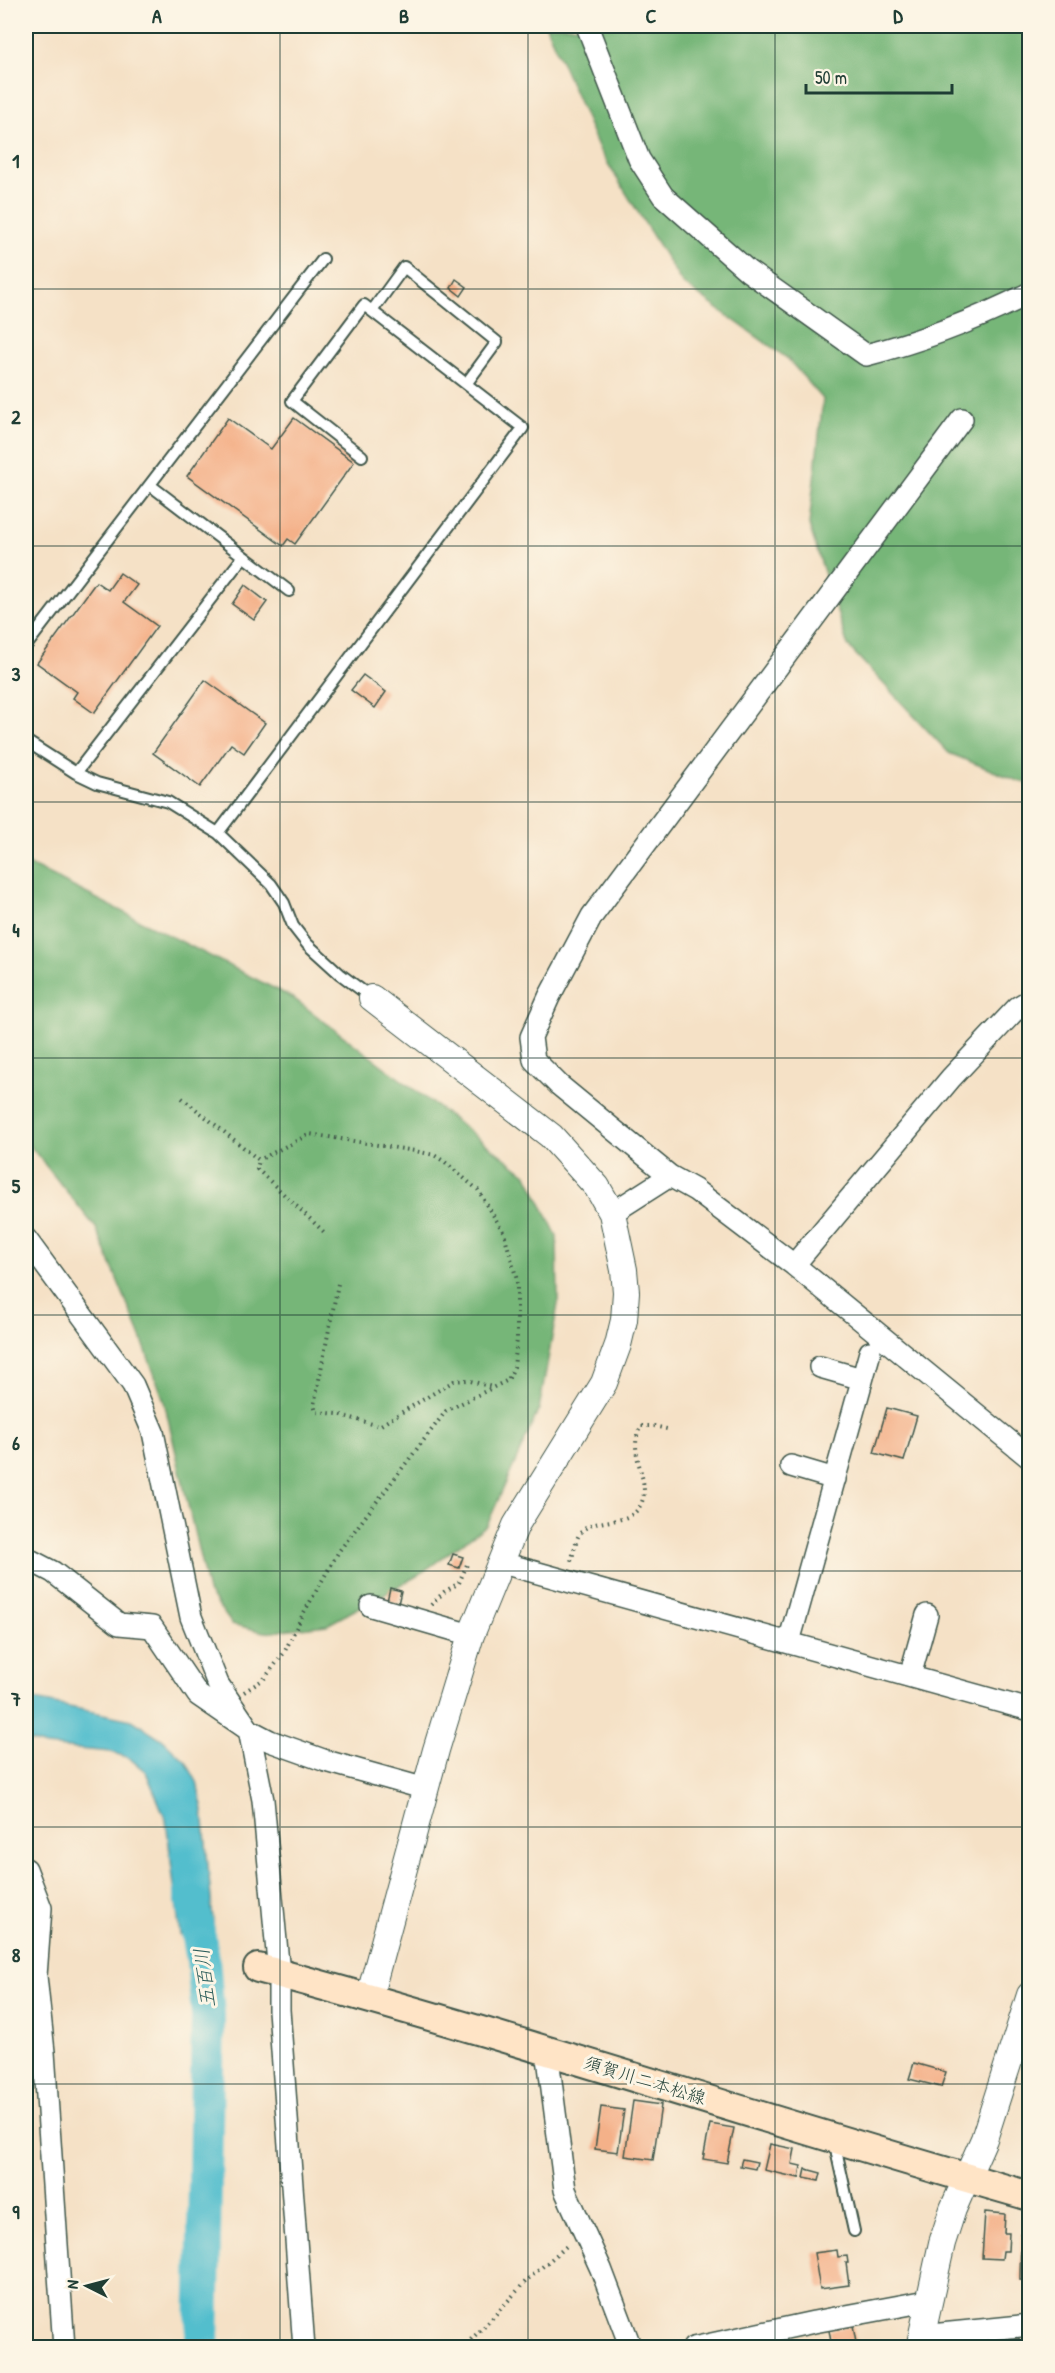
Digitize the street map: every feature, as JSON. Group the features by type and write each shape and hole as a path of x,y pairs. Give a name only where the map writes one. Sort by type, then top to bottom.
{"main road":[{"name":"須賀川二本松線","path":"269,1971 547,2050 834,2139 1029,2196"}],"street":[{"path":"587,26 639,159 663,196 748,271 866,355 896,347 1001,307 1029,293"},
{"path":"962,418 592,916 531,1036 534,1060 559,1085 670,1176 695,1190 794,1265 1029,1458"},
{"path":"369,1998 471,1635 516,1525 604,1383 618,1345 624,1320 626,1292 624,1270 612,1213 597,1187 551,1136 372,998"},
{"path":"794,1265 951,1078 1018,1007 1029,1000"},
{"path":"612,1213 670,1176"},
{"path":"26,1239 133,1386 153,1431 191,1617 218,1684 249,1730 263,1800 269,1971 279,2010 304,2348"},
{"path":"789,1642 870,1352"},
{"path":"819,1368 862,1379"},
{"path":"791,1466 835,1479"},
{"path":"26,1558 53,1572 119,1624 152,1627 198,1695 249,1730 270,1741 326,1761 426,1789"},
{"path":"500,1562 1029,1710"},
{"path":"370,1606 471,1635"},
{"path":"910,1676 927,1615"},
{"path":"26,1869 41,1908 36,1977 45,2052 64,2348"},
{"path":"1029,1995 984,2139 953,2209 942,2243 927,2301 920,2342 1029,2325"},
{"path":"547,2050 565,2190 631,2348"},
{"path":"693,2348 927,2301"}],"lane":[{"path":"26,646 323,259"},
{"path":"372,311 404,267 497,342 466,384"},
{"path":"218,833 523,428 364,305 292,401 362,456"},
{"path":"150,485 289,591"},
{"path":"76,773 243,557"},
{"path":"26,741 76,773 112,789 168,802 218,833 271,884 284,903 293,926 307,944 340,974 372,998"},
{"path":"834,2139 854,2231"}],"path":[{"path":"182,1098 259,1160"},
{"path":"229,1701 264,1679 277,1662 339,1551 425,1442 446,1411 508,1380 514,1367 517,1339 517,1280 504,1233 478,1190 445,1162 434,1155 310,1134 259,1160"},
{"path":"259,1160 257,1169 325,1233"},
{"path":"338,1284 314,1405 316,1412 338,1414 379,1426 454,1381 467,1380 493,1388"},
{"path":"565,1580 580,1535 588,1527 629,1516 635,1513 641,1504 644,1489 635,1445 642,1426 654,1426 667,1430"},
{"path":"420,1620 435,1600 459,1583 468,1562"},
{"path":"462,2348 527,2280 584,2231"}],"green space":[{"path":"546,26 1029,26 1029,783 1018,781 949,753 848,646 809,525 823,399 788,359 682,283 600,151"},
{"path":"26,863 293,998 527,1175 557,1236 558,1304 539,1409 487,1525 417,1576 327,1625 264,1632 232,1624 208,1592 164,1401 141,1337 96,1228 26,1141"}],"water":[{"path":"26,1695 30,1699 132,1720 162,1739 186,1762 197,1782 203,1810 215,1943 180,1935 166,1820 146,1772 129,1758 111,1752 45,1746 26,1740"}],"building":[{"path":"456,279 467,287 461,296 451,288"},
{"path":"228,418 271,449 294,418 354,462 295,544 288,539 283,546 187,476"},
{"path":"120,573 137,585 124,602 157,626 94,713 73,698 77,692 37,663 96,582 108,590"},
{"path":"245,585 267,602 254,620 232,604"},
{"path":"363,675 386,692 375,708 351,690"},
{"path":"205,680 265,723 244,753 231,744 200,787 153,753"},
{"path":"887,1408 917,1416 904,1461 874,1453"},
{"path":"453,1554 463,1557 459,1568 449,1565"},
{"path":"390,1588 401,1591 398,1604 387,1601"},
{"path":"914,2063 946,2072 941,2087 909,2079"},
{"path":"633,2101 661,2105 653,2160 625,2156"},
{"path":"601,2107 624,2110 618,2152 595,2149"},
{"path":"710,2124 734,2128 727,2163 703,2159"},
{"path":"770,2144 795,2149 792,2164 801,2166 799,2178 764,2170"},
{"path":"742,2159 757,2162 755,2169 740,2166"},
{"path":"806,2169 821,2173 819,2181 804,2178"},
{"path":"985,2212 1005,2214 1004,2233 1009,2233 1008,2251 1003,2251 1002,2259 982,2258"},
{"path":"1021,2234 1030,2234 1030,2281 1020,2280"},
{"path":"837,2250 838,2257 847,2256 849,2285 820,2289 814,2253"},
{"path":"853,2326 857,2348 832,2348 829,2330"},
{"path":"1019,2338 1020,2348 990,2348 989,2343"}],"waterway":[{"name":"五百川","path":"191,1893 203,1960 208,2015 202,2348"}]}
